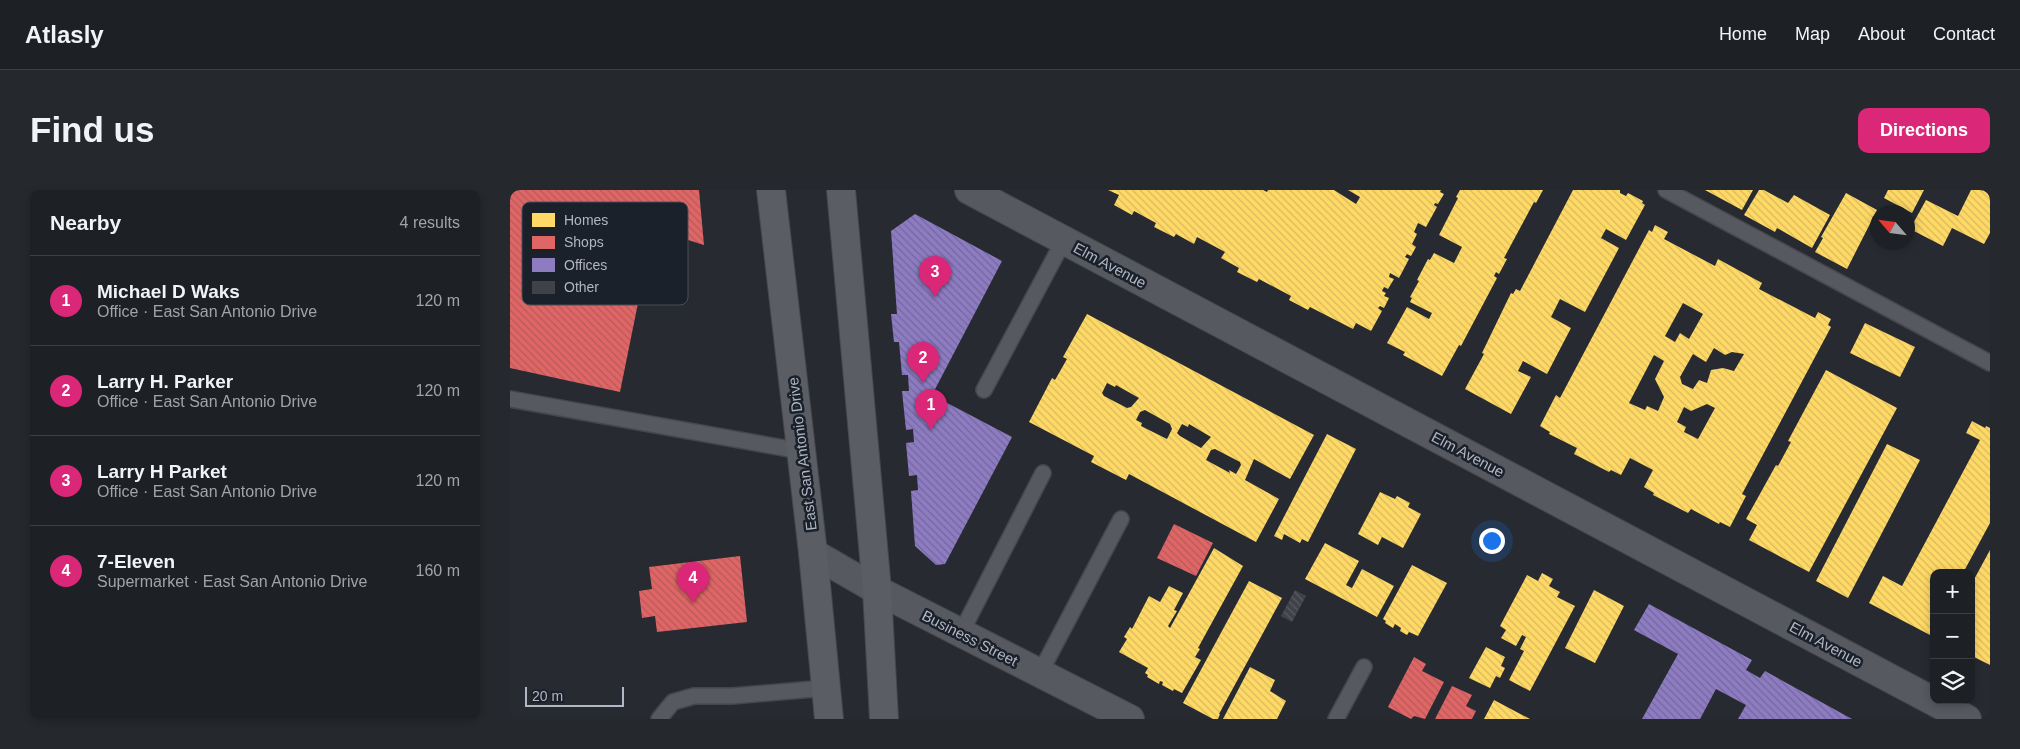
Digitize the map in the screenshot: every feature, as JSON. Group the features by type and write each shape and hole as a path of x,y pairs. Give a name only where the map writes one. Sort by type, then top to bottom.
{"main road":[{"name":"East San Antonio Drive","path":"771,190 813,553 829,719"},
{"path":"842,190 877,590 884,719"}],"street":[{"name":"Elm Avenue","path":"969,190 1967,719"},
{"name":"Business Street","path":"813,553 877,590 1130,719"}],"lane":[{"path":"1666,190 1990,363"},
{"path":"984,390 1064,240"},
{"path":"510,400 801,451"},
{"path":"961,632 1043,473"},
{"path":"1040,673 1121,519"},
{"path":"1336,719 1364,667"},
{"path":"659,719 673,702 694,696 732,696 826,688"}],"building: Homes":[{"path":"1108,190 1263,190 1267,192 1268,190 1334,190 1356,204 1360,197 1348,190 1441,190 1440,192 1444,194 1438,204 1435,203 1434,205 1437,207 1426,227 1418,223 1414,232 1417,234 1412,244 1416,247 1411,256 1407,254 1405,257 1409,259 1399,278 1390,273 1389,277 1394,279 1388,289 1384,287 1382,291 1386,293 1384,296 1389,298 1384,308 1380,306 1378,308 1382,311 1371,331 1356,323 1353,329 1310,307 1308,310 1289,300 1291,296 1259,279 1257,282 1237,272 1239,268 1221,258 1225,252 1197,237 1194,244 1176,234 1174,237 1154,227 1156,223 1134,211 1132,215 1114,205 1119,195"},
{"path":"1460,190 1543,190 1536,203 1534,202 1504,258 1507,259 1499,274 1496,272 1494,276 1497,278 1461,346 1459,345 1442,376 1403,355 1405,352 1387,343 1407,307 1429,319 1432,313 1410,302 1412,298 1410,297 1428,259 1430,260 1434,253 1454,263 1462,247 1439,235 1458,198 1456,197"},
{"path":"1573,190 1620,190 1620,193 1626,196 1628,193 1643,201 1642,203 1645,205 1626,240 1606,229 1601,238 1619,248 1585,312 1560,299 1551,317 1571,328 1547,374 1523,361 1518,371 1531,377 1511,414 1465,389 1484,354 1482,353 1511,293 1513,294 1516,289 1520,291"},
{"path":"1705,190 1753,190 1742,210"},
{"path":"1759,190 1764,190 1788,203 1794,195 1830,215 1812,248 1777,228 1775,232 1744,215"},
{"path":"1888,190 1924,190 1915,207 1915,205 1897,205 1884,198"},
{"path":"1971,190 1990,190 1990,233 1984,244 1952,228 1943,246 1915,232 1915,220 1926,200 1958,216"},
{"path":"1846,193 1870,206 1870,224 1847,269 1815,252 1823,238 1821,237"},
{"path":"1655,225 1668,232 1664,239 1715,266 1718,259 1762,283 1759,289 1815,318 1818,312 1831,319 1828,325 1831,327 1742,494 1746,496 1730,527 1720,522 1719,524 1691,509 1688,513 1653,495 1654,493 1644,487 1653,470 1630,458 1621,475 1611,470 1609,472 1574,454 1577,448 1549,434 1550,432 1540,426 1556,395 1560,398 1649,230 1652,232","holes":["1683,303 1703,314 1689,339 1680,333 1675,342 1665,336","1714,348 1725,355 1732,352 1744,354 1734,371 1723,368 1711,370 1707,383 1699,380 1693,389 1682,384 1680,377 1693,354 1706,362","1654,355 1664,361 1655,379 1664,397 1658,411 1647,406 1645,410 1629,403","1707,404 1715,408 1698,439 1684,432 1686,427 1677,422 1684,407 1691,411"]},
{"path":"1087,314 1314,435 1290,479 1254,459 1245,480 1279,499 1256,542 1129,474 1126,480 1091,462 1094,456 1029,422 1052,378 1055,380 1067,359 1063,357","holes":["1107,383 1115,387 1116,385 1139,398 1131,407 1127,408 1104,396 1102,393","1145,410 1170,424 1172,429 1167,439 1141,426 1142,423 1136,420 1140,412","1182,424 1188,427 1189,424 1211,437 1201,448 1177,433","1215,449 1240,462 1241,465 1236,474 1229,470 1230,473 1206,460 1211,450"]},
{"path":"1865,323 1915,347 1900,377 1850,353"},
{"path":"1826,370 1897,408 1809,572 1749,540 1757,525 1746,519 1791,442 1788,441"},
{"path":"1972,421 1985,428 1986,426 1990,428 1990,523 1965,569 1930,569 1930,635 1869,603 1883,576 1902,586 1980,440 1966,433"},
{"path":"1327,434 1356,449 1308,542 1302,539 1300,543 1284,534 1282,540 1274,536"},
{"path":"1887,444 1920,460 1848,598 1816,581"},
{"path":"1380,492 1395,499 1397,496 1410,503 1408,507 1421,514 1403,548 1382,537 1378,545 1358,534"},
{"path":"1325,543 1359,561 1346,585 1352,588 1362,569 1394,586 1377,617 1305,579"},
{"path":"1214,548 1243,566 1198,648 1200,649 1195,657 1201,660 1182,693 1174,689 1173,691 1162,685 1163,682 1160,681 1159,684 1147,677 1148,675 1145,673 1148,668 1119,652 1127,639 1124,637 1130,627 1132,629 1149,596 1160,602 1169,586 1183,593 1174,610 1177,611 1168,626 1170,628"},
{"path":"1990,550 1990,665 1975,658 1975,578"},
{"path":"1412,565 1447,583 1418,636 1409,632 1407,635 1400,631 1401,628 1395,624 1393,628 1385,623 1386,621 1383,619"},
{"path":"1542,573 1553,579 1549,586 1560,592 1557,597 1575,606 1530,691 1509,680 1524,651 1520,649 1526,637 1522,635 1516,646 1501,638 1506,630 1500,626 1527,575 1538,581"},
{"path":"1249,581 1282,598 1218,719 1213,719 1183,703"},
{"path":"1594,590 1624,606 1595,663 1565,648"},
{"path":"1486,647 1505,657 1501,666 1505,668 1500,678 1496,676 1490,688 1469,678"},
{"path":"1250,667 1275,680 1270,691 1286,701 1277,719 1223,719"},
{"path":"1494,700 1530,719 1484,719"}],"building: Shops":[{"path":"510,190 699,190 704,245 688,240 688,202 522,202 522,305 638,305 620,392 510,368"},
{"path":"1174,524 1213,543 1196,576 1157,558"},
{"path":"740,556 747,622 657,632 655,616 642,618 639,591 652,589 649,567"},
{"path":"1414,657 1426,664 1422,671 1444,682 1425,719 1414,716 1411,719 1388,707"},
{"path":"1452,686 1472,695 1466,706 1476,711 1472,719 1435,719"}],"building: Offices":[{"path":"915,214 1002,261 932,395 1012,437 945,564 936,565 915,546 911,491 918,490 917,475 909,476 906,443 914,442 913,429 906,430 902,391 909,391 908,375 902,375 899,342 894,342 891,314 897,314 891,231"},
{"path":"1649,604 1752,660 1746,670 1760,678 1765,671 1852,719 1738,719 1746,705 1716,689 1700,719 1642,719 1678,654 1634,630"}],"building: Other":[{"path":"1295,590 1306,596 1292,622 1281,616"}],"place":[{"name":"Larry H Parket","path":"935,297"},
{"name":"Larry H. Parker","path":"923,383"},
{"name":"Michael D Waks","path":"931,430"},
{"name":"7-Eleven","path":"693,603"}]}
